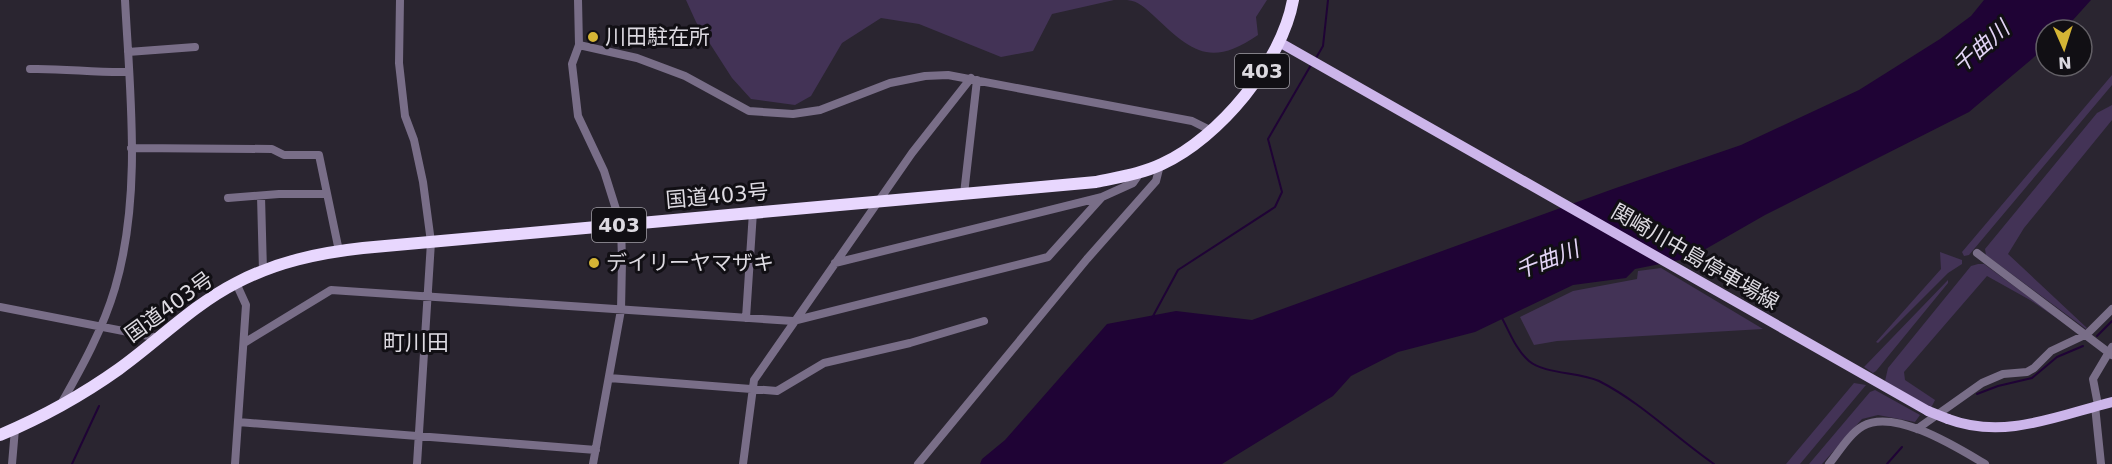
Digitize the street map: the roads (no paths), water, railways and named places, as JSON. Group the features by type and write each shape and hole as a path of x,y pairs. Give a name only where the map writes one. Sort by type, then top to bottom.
{"highway":[{"name":"国道403号","path":"0,435 58,410 159,338 199,306 237,283 299,258 339,251 431,242 1096,182 1140,173 1161,165 1192,147 1212,130 1246,93 1284,45 1293,0"}],"main road":[{"name":"関崎川中島停車場線","path":"1284,45 1928,411 1970,426 2017,427 2054,420 2112,402"}],"street":[{"path":"58,410 101,325 122,261 130,198 131,148 125,0"},
{"path":"400,0 399,63 405,116 418,161 431,242 417,464"},
{"path":"578,0 579,45 572,64 578,116 604,171 621,225 621,310 593,464"},
{"path":"579,45 647,61 686,76 749,111 793,114 820,110 890,83 926,76 948,75 1195,122 1212,130"},
{"path":"128,52 195,48"},
{"path":"30,69 64,68 95,73 129,72"},
{"path":"964,194 974,79"},
{"path":"743,464 754,380 877,202 974,79"},
{"path":"1192,147 1197,135 1195,122"},
{"path":"131,148 272,148 284,155 319,154 339,251"},
{"path":"918,464 1087,259 1156,182 1161,165"},
{"path":"835,263 1102,197 1133,183 1140,173"},
{"path":"228,198 327,194"},
{"path":"261,196 263,271"},
{"path":"244,343 331,290 794,321 1048,257 1102,197"},
{"path":"746,318 753,212"},
{"path":"1977,253 2110,351 2093,379 2101,464"},
{"path":"235,464 246,305 237,283"},
{"path":"0,307 159,338"},
{"path":"1917,429 1982,382 2003,374 2026,372 2051,351 2087,334 2112,309"},
{"path":"609,378 777,391 824,363 910,343 984,321"},
{"path":"238,422 596,450"},
{"path":"1828,464 1854,434 1867,424 1884,422 1917,429 1952,444 1985,464"},
{"path":"12,464 15,429"}],"water":[{"name":"千曲川","path":"1984,0 2091,0 2075,18 2034,18 2034,57 1969,112 1765,215 1690,258 1635,269 1626,278 1573,285 1475,332 1398,352 1351,376 1333,396 1222,464 980,464 982,459 1005,440 1107,324 1176,311 1252,320 1741,145 1859,90 1940,39 1971,16"}],"waterway":[{"path":"1316,58 1323,46 1328,0"},
{"path":"1152,318 1178,270 1275,207 1282,192 1268,139 1311,65"},
{"path":"1502,318 1517,347 1529,361 1552,371 1599,381 1644,410 1714,464"},
{"path":"2097,336 2112,321"},
{"path":"1977,394 1998,386 2032,378 2057,357 2083,346"},
{"path":"72,464 99,406"},
{"path":"1887,464 1902,447"}],"place":[{"name":"川田駐在所","path":"593,37"},
{"name":"デイリーヤマザキ","path":"594,263"}],"district":[{"name":"町川田","path":"416,342"}]}
